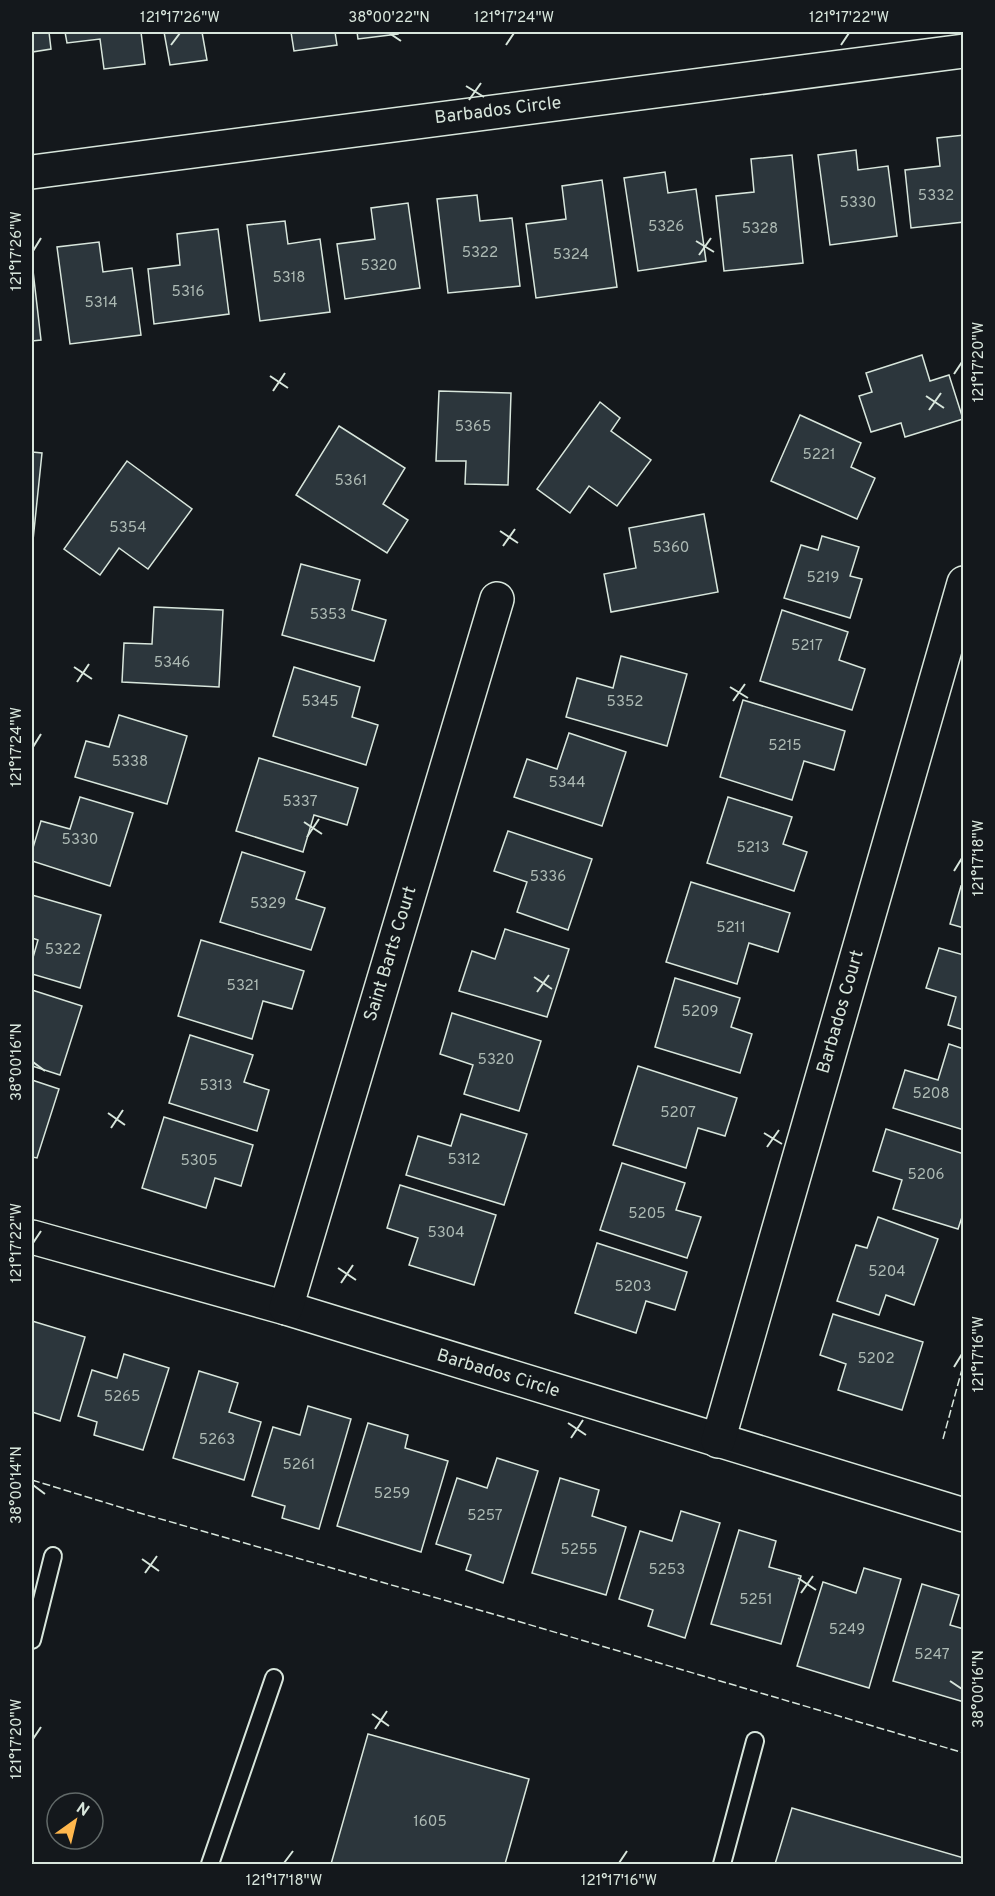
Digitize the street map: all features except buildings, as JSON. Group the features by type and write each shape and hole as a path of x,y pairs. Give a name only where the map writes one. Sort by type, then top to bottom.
{"street":[{"name":"Barbados Circle","path":"32,172 963,51"},
{"name":"Barbados Court","path":"718,1441 963,583"},
{"name":"Saint Barts Court","path":"286,1308 497,599"},
{"name":"Barbados Circle","path":"32,1237 286,1308 963,1515"}],"lane":[{"path":"32,1640 53,1556"},
{"path":"210,1864 274,1678"},
{"path":"722,1864 755,1741"}],"fence":[{"path":"943,1439 964,1362"},
{"path":"32,1480 964,1753"}]}
